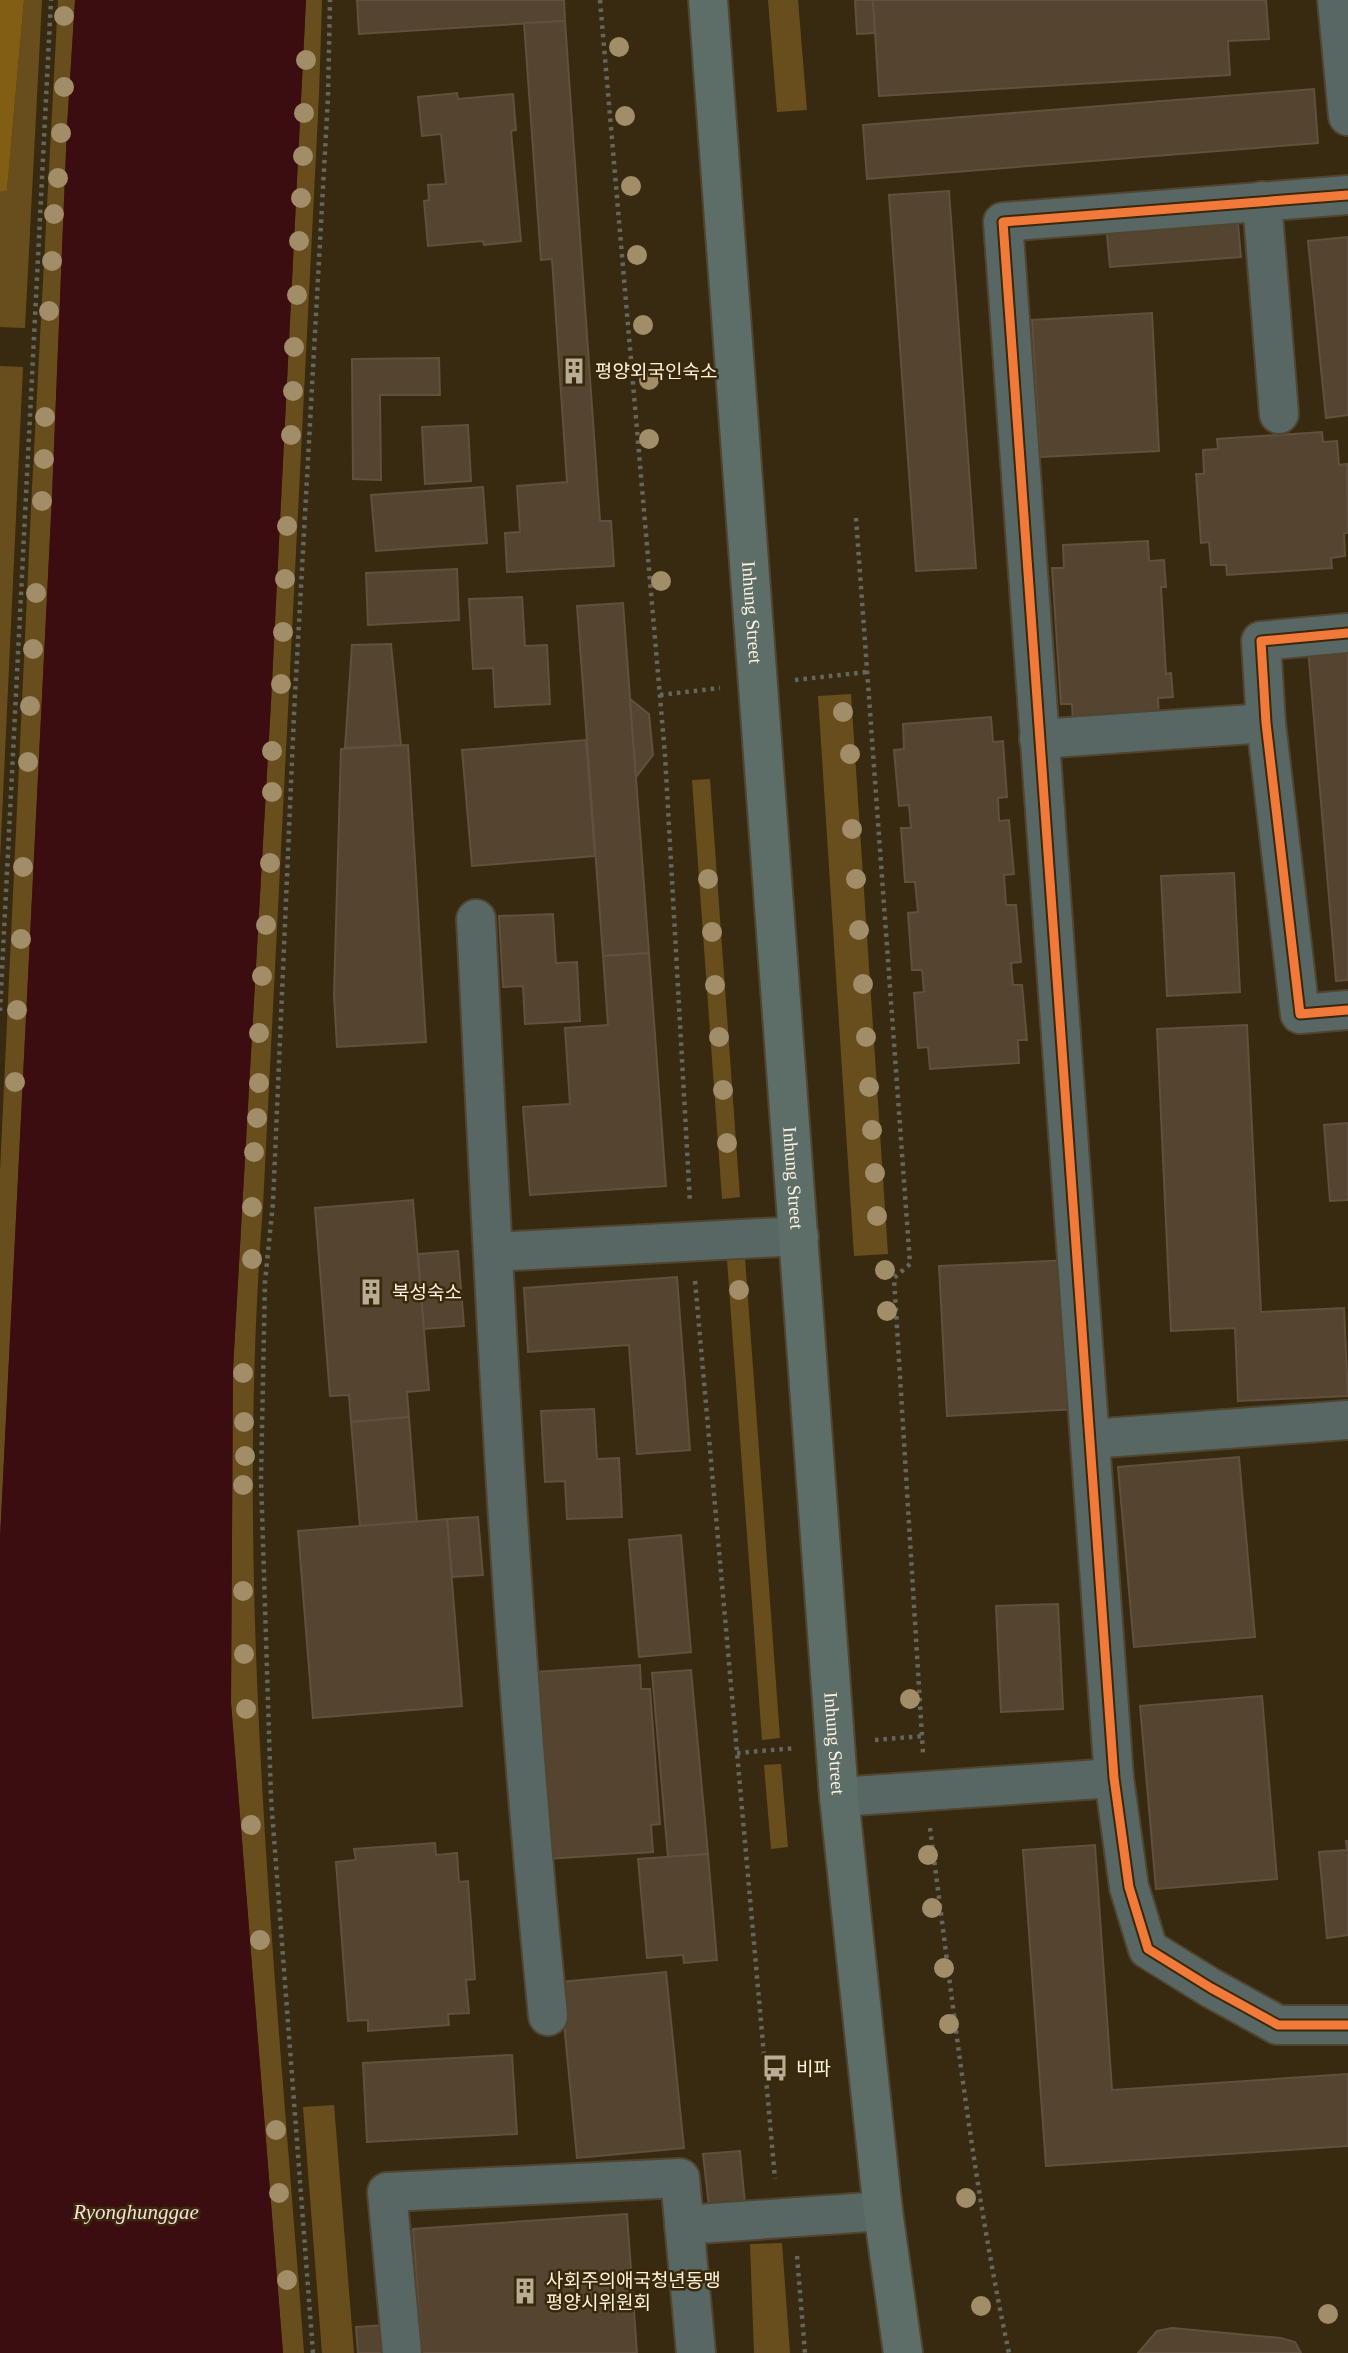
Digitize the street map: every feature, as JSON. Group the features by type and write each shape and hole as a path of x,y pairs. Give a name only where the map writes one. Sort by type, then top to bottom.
{"main road":[{"name":"Inhung Street","path":"709,0 839,1797 883,2211 904,2353"}],"street":[{"path":"1337,0 1348,116"},
{"path":"1348,195 1003,222 1114,1778 1129,1887 1148,1949 1278,2025 1348,2025"},
{"path":"1262,201 1279,414"},
{"path":"1348,633 1261,640 1266,723 1300,1014 1348,1010"},
{"path":"1039,739 1266,723"},
{"path":"476,919 493,1252 528,1823 548,2016"},
{"path":"493,1252 799,1236"},
{"path":"1090,1439 1348,1420"},
{"path":"839,1797 1114,1778"},
{"path":"402,2353 387,2192 680,2178 696,2353"},
{"path":"684,2225 883,2211"}],"path":[{"path":"0,1010 51,0"},
{"path":"313,2353 271,1798 261,1479 265,1282 273,1203 294,714 328,97 330,0"},
{"path":"600,0 665,755 692,1241 776,2188 793,2217 805,2353"},
{"path":"856,517 910,1264 894,1279 925,1791 966,2096 994,2283 1009,2353"}],"shaded area":[{"path":"0,0 24,0 7,190 0,192"},
{"path":"24,0 42,0 25,328 0,327 0,192 7,189"},
{"path":"58,0 75,0 0,1539 0,1172"},
{"path":"306,0 322,0 319,95 255,1349 253,1493 255,1636 262,1780 304,2353 283,2353 231,1703 233,1369 271,702"},
{"path":"768,0 798,0 807,110 777,112"},
{"path":"0,366 23,367 0,860"},
{"path":"851,694 888,1254 854,1256 818,696"},
{"path":"710,779 740,1197 722,1199 692,780"},
{"path":"745,1258 780,1738 762,1740 727,1260"},
{"path":"781,1764 788,1847 771,1849 764,1765"},
{"path":"334,2105 354,2353 322,2353 303,2107"},
{"path":"782,2243 790,2353 754,2353 750,2244"}],"water":[{"name":"Ryonghunggae","path":"75,0 306,0 271,702 233,1369 231,1703 283,2353 0,2353 0,1539"}],"building":[{"path":"357,0 564,0 565,21 359,34"},
{"path":"855,0 873,0 875,33 857,34"},
{"path":"873,0 1266,0 1269,39 1228,41 1230,75 879,96"},
{"name":"평양외국인숙소","path":"565,21 600,521 611,521 614,566 507,572 505,533 520,532 517,486 567,482 552,259 541,260 524,23"},
{"path":"1314,89 1318,143 867,179 863,125"},
{"path":"457,93 458,99 513,94 516,130 511,131 521,241 428,246 424,201 429,200 428,185 446,184 441,134 422,136 418,97"},
{"path":"949,191 976,568 916,571 889,195"},
{"path":"1237,213 1241,257 1110,267 1106,224"},
{"path":"1348,237 1348,415 1326,418 1308,241"},
{"path":"1152,313 1159,451 1040,457 1032,320"},
{"path":"439,358 440,395 380,395 381,480 353,479 352,359"},
{"path":"468,425 471,481 425,484 422,427"},
{"path":"1322,432 1323,442 1337,441 1339,465 1347,464 1348,533 1344,533 1345,556 1331,558 1332,568 1227,575 1226,565 1211,565 1209,542 1201,543 1196,474 1204,474 1203,450 1218,449 1217,439"},
{"path":"483,487 487,543 376,551 371,495"},
{"path":"1148,541 1149,561 1164,560 1166,587 1161,587 1166,674 1171,673 1173,697 1158,698 1159,719 1073,724 1072,704 1061,704 1052,568 1064,568 1063,545"},
{"path":"457,569 459,620 368,625 366,573"},
{"path":"522,597 525,646 547,645 550,704 495,707 493,668 473,669 469,599"},
{"path":"623,603 649,953 603,956 577,606"},
{"path":"391,644 401,745 345,748 352,645"},
{"path":"1348,645 1348,980 1336,981 1308,648"},
{"path":"630,699 649,714 653,755 636,777"},
{"path":"991,717 993,742 1003,741 1007,797 998,798 999,821 1009,820 1014,874 1004,875 1006,905 1016,905 1021,962 1011,963 1013,985 1022,985 1027,1040 1018,1040 1019,1063 930,1069 928,1047 918,1048 914,993 924,992 922,970 912,970 908,913 918,912 915,882 905,882 901,828 911,828 909,805 899,806 894,750 904,749 903,724"},
{"path":"586,740 595,856 472,866 462,750"},
{"path":"408,745 426,1042 337,1047 334,995 341,749"},
{"path":"1234,873 1240,992 1167,996 1161,876"},
{"path":"553,914 556,963 577,962 580,1021 525,1024 523,986 503,987 499,916"},
{"path":"649,953 666,1186 530,1195 523,1107 570,1104 565,1028 608,1025 603,956"},
{"path":"1247,1025 1261,1312 1344,1308 1348,1396 1238,1401 1235,1328 1171,1331 1157,1029"},
{"path":"1348,1123 1348,1200 1330,1201 1324,1125"},
{"name":"북성숙소","path":"413,1200 429,1390 407,1392 409,1417 351,1422 349,1395 330,1396 315,1208"},
{"path":"458,1251 464,1326 424,1329 418,1254"},
{"path":"1070,1260 1078,1409 947,1416 939,1266"},
{"path":"677,1277 690,1450 637,1454 629,1345 528,1352 524,1288"},
{"path":"594,1409 597,1459 619,1458 622,1517 567,1519 565,1481 545,1482 541,1411"},
{"path":"409,1417 417,1522 360,1526 351,1422"},
{"path":"1239,1457 1255,1637 1134,1647 1118,1467"},
{"path":"478,1517 483,1575 452,1577 447,1519"},
{"path":"447,1519 462,1706 313,1718 298,1531"},
{"path":"681,1535 691,1652 639,1657 629,1540"},
{"path":"1058,1604 1063,1709 1001,1712 996,1606"},
{"path":"640,1665 641,1689 650,1689 660,1824 651,1825 653,1852 547,1859 535,1672"},
{"path":"691,1670 708,1854 668,1857 652,1673"},
{"path":"1262,1696 1277,1879 1156,1889 1140,1706"},
{"path":"1348,1841 1348,1935 1327,1938 1319,1852 1347,1850"},
{"path":"435,1843 436,1855 457,1853 459,1882 468,1881 475,1979 466,1980 469,2013 448,2014 449,2025 368,2031 368,2020 348,2021 336,1862 356,1860 354,1849"},
{"path":"1095,1845 1112,2090 1348,2074 1348,2146 1046,2166 1023,1850"},
{"path":"708,1854 717,1960 684,1963 683,1955 647,1958 638,1859"},
{"path":"666,1972 684,2148 577,2158 560,1982"},
{"path":"512,2055 517,2134 367,2142 363,2063"},
{"path":"740,2151 745,2204 709,2207 703,2154"},
{"name":"사회주의애국청년동맹 평양시위원회","path":"627,2214 637,2353 422,2353 413,2229"},
{"path":"385,2325 386,2353 358,2353 356,2327"},
{"path":"1172,2328 1281,2338 1295,2342 1301,2353 1138,2353 1157,2331"}],"cycle path":[{"path":"1348,195 1003,222 1114,1778 1129,1887 1148,1949 1278,2025 1348,2025"},
{"path":"1348,633 1261,641 1266,723 1300,1014 1348,1010"}],"place":[{"name":"평양외국인숙소","path":"574,371"},
{"name":"북성숙소","path":"371,1292"},
{"name":"비파","path":"775,2068"},
{"name":"사회주의애국청년동맹 평양시위원회","path":"525,2291"}]}
